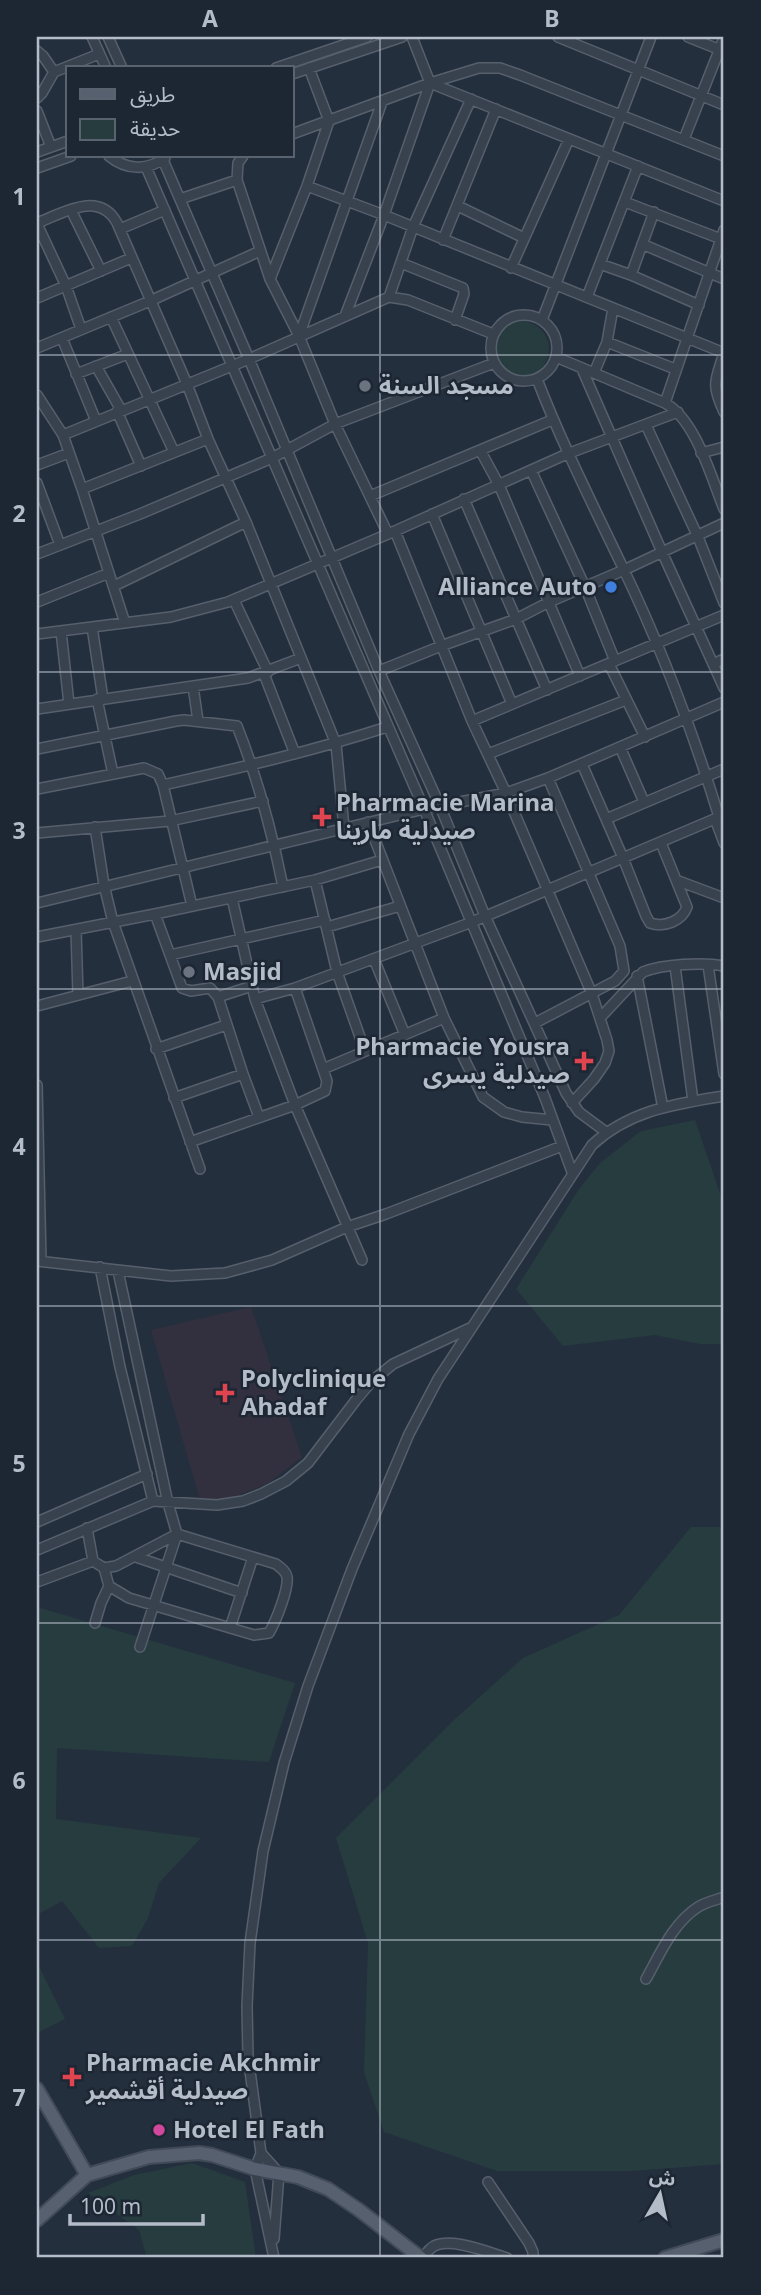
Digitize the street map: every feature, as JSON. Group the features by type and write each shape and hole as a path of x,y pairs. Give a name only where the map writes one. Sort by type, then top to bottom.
{"main road":[{"path":"37,2089 87,2175"},
{"path":"37,2220 87,2175 149,2157 180,2153 212,2155 255,2169 298,2177 328,2189 422,2258"},
{"path":"665,2258 697,2254 724,2240"}],"street":[{"path":"92,37 105,66"},
{"path":"108,37 121,66"},
{"path":"282,66 367,37"},
{"path":"294,73 402,37"},
{"path":"345,316 430,83 412,37"},
{"path":"558,37 724,104"},
{"path":"542,320 651,37"},
{"path":"688,37 722,51"},
{"path":"684,139 722,51 724,38"},
{"path":"37,51 54,72"},
{"path":"69,66 99,54"},
{"path":"37,98 54,72 66,67"},
{"path":"270,279 307,186 328,121 309,68"},
{"path":"294,133 430,83 479,68 500,68 724,156"},
{"path":"430,83 724,201"},
{"path":"389,297 413,228 471,99"},
{"path":"299,336 382,102"},
{"path":"443,240 496,109"},
{"path":"37,111 51,147"},
{"path":"511,268 569,139"},
{"path":"37,152 66,142"},
{"path":"37,168 66,158"},
{"path":"113,158 125,165 146,167 165,158 379,671 440,806 485,916 572,1103 606,1132"},
{"path":"242,158 238,163 237,180 270,279 299,336 335,424 370,496 392,532 592,994 609,1051 605,1063 594,1079 572,1103"},
{"path":"587,297 638,166"},
{"path":"146,167 424,808 572,1172"},
{"path":"180,199 237,180"},
{"path":"307,186 724,353 715,387 723,408"},
{"path":"625,202 723,234 665,403"},
{"path":"81,329 66,286 37,223 89,205 100,206 110,212 120,229 208,439 246,522 336,744 344,828"},
{"path":"458,206 524,238"},
{"path":"71,210 101,271"},
{"path":"120,229 165,210"},
{"path":"631,275 654,212"},
{"path":"642,244 724,279"},
{"path":"37,348 260,251"},
{"path":"37,298 131,258"},
{"path":"401,263 464,288 455,320"},
{"path":"600,264 699,305"},
{"path":"63,435 249,359 389,297 408,300 494,334"},
{"path":"594,373 607,342 613,309"},
{"path":"532,316 542,320 555,336 557,347 556,357 549,370 537,379 517,380 508,377 494,363 491,351 494,334 503,321 512,317 532,316"},
{"path":"111,317 174,452"},
{"path":"62,338 96,421"},
{"path":"607,342 675,369"},
{"path":"76,374 128,354"},
{"path":"556,357 665,403 678,412 687,423 724,509"},
{"path":"37,554 272,458 335,424 494,363"},
{"path":"96,366 119,411 141,466"},
{"path":"582,369 724,688"},
{"path":"537,379 567,454 624,570 688,718 720,817 724,843"},
{"path":"37,394 41,411 63,435 125,623"},
{"path":"37,634 185,614 234,600 567,454 678,412"},
{"path":"370,496 552,420"},
{"path":"646,425 698,537 724,603"},
{"path":"82,489 208,439"},
{"path":"701,453 724,447"},
{"path":"480,450 499,485 580,676"},
{"path":"37,465 69,453"},
{"path":"531,470 584,587 626,700 645,737"},
{"path":"37,483 60,545"},
{"path":"464,499 547,690"},
{"path":"432,514 512,704"},
{"path":"114,586 246,522"},
{"path":"379,671 516,619 549,601 624,570 724,523"},
{"path":"37,602 109,573"},
{"path":"234,600 266,673 295,754"},
{"path":"472,721 724,615"},
{"path":"92,627 104,736 113,774"},
{"path":"61,631 69,704"},
{"path":"37,709 248,678 301,658"},
{"path":"713,664 724,659"},
{"path":"193,686 198,721"},
{"path":"488,754 626,700"},
{"path":"37,903 424,808 506,793 582,764 724,702"},
{"path":"37,749 176,721 237,726 263,801 283,887"},
{"path":"163,785 336,744 387,727"},
{"path":"620,747 644,802"},
{"path":"582,764 650,923 659,926 677,919 687,907 661,843"},
{"path":"37,789 144,768 158,774 192,906"},
{"path":"606,819 724,769"},
{"path":"535,1023 622,976 624,963 620,946 548,778"},
{"path":"37,833 170,821 263,801"},
{"path":"255,999 295,988 472,922 720,817"},
{"path":"368,822 444,1018 483,1097 504,1112 552,1120"},
{"path":"94,827 113,922 200,1169"},
{"path":"37,936 315,880 382,860"},
{"path":"315,880 337,972 365,1051"},
{"path":"676,880 724,898"},
{"path":"232,898 255,999 295,1105 362,1260"},
{"path":"170,955 400,905"},
{"path":"155,914 182,988 191,991 210,988 218,997 259,1117"},
{"path":"76,930 78,995"},
{"path":"374,959 405,1035"},
{"path":"708,965 724,1074"},
{"path":"675,966 693,1101"},
{"path":"600,1018 636,976 652,969 724,966"},
{"path":"636,976 663,1108"},
{"path":"37,1006 132,981"},
{"path":"218,997 252,986"},
{"path":"190,1142 295,1105 325,1091 327,1081 295,988"},
{"path":"323,1069 444,1018"},
{"path":"156,1048 226,1025"},
{"path":"174,1098 243,1074"},
{"path":"37,1085 39,1261 118,1271 171,1276 225,1273 272,1260 347,1227 562,1146"},
{"path":"273,2255 255,2169 261,2153 248,2056 250,1943 273,1803 308,1686 357,1556 409,1434 438,1380 592,1145 606,1132 633,1117 724,1096"},
{"path":"100,1267 120,1367 153,1501"},
{"path":"118,1271 177,1534 139,1647"},
{"path":"37,1549 153,1501 217,1505 243,1501 286,1481 308,1463 355,1400 382,1372 411,1354 472,1328"},
{"path":"37,1522 147,1474"},
{"path":"87,1528 93,1562"},
{"path":"37,1582 93,1562 104,1568 116,1566 177,1534 276,1564 287,1576 269,1633 254,1635 129,1598 109,1586"},
{"path":"135,1557 242,1593"},
{"path":"230,1628 253,1557"},
{"path":"96,1623 109,1586 104,1568"},
{"path":"646,1979 667,1940 685,1919 698,1907 724,1898"},
{"path":"261,2153 279,2173 273,2255"},
{"path":"488,2182 529,2243 533,2258"},
{"path":"422,2258 429,2249 445,2243 507,2258"}],"shaded area":[{"name":"Polyclinique Ahadaf","path":"251,1307 302,1457 267,1484 229,1499 200,1500 151,1330"}],"green space":[{"path":"521,321 532,323 541,329 547,338 547,360 541,369 532,375 521,377 510,375 501,369 495,360 493,349 495,338 501,329 510,323"},
{"path":"695,1120 724,1205 724,1344 700,1344 655,1335 563,1346 516,1289 579,1189 600,1163 641,1131"},
{"path":"691,1527 724,1527 724,2164 632,2171 497,2171 384,2132 364,2072 368,1943 336,1838 455,1719 523,1658 619,1615"},
{"path":"37,1607 295,1683 269,1762 57,1748 56,1819 201,1838 159,1883 148,1918 132,1946 99,1948 62,1901 37,1915"},
{"path":"37,1962 65,2019 37,2033"},
{"path":"192,2163 245,2182 256,2258 156,2258 146,2255 139,2230 88,2193 134,2175"}],"place":[{"name":"مسجد السنة","path":"365,386"},
{"name":"Alliance Auto","path":"611,587"},
{"name":"Pharmacie Marina صيدلية مارينا","path":"322,817"},
{"name":"Masjid","path":"189,972"},
{"name":"Pharmacie Yousra صيدلية يسرى","path":"584,1061"},
{"name":"Polyclinique Ahadaf","path":"225,1393"},
{"name":"Pharmacie Akchmir صيدلية أقشمير","path":"72,2077"},
{"name":"Hotel El Fath","path":"159,2130"}]}
